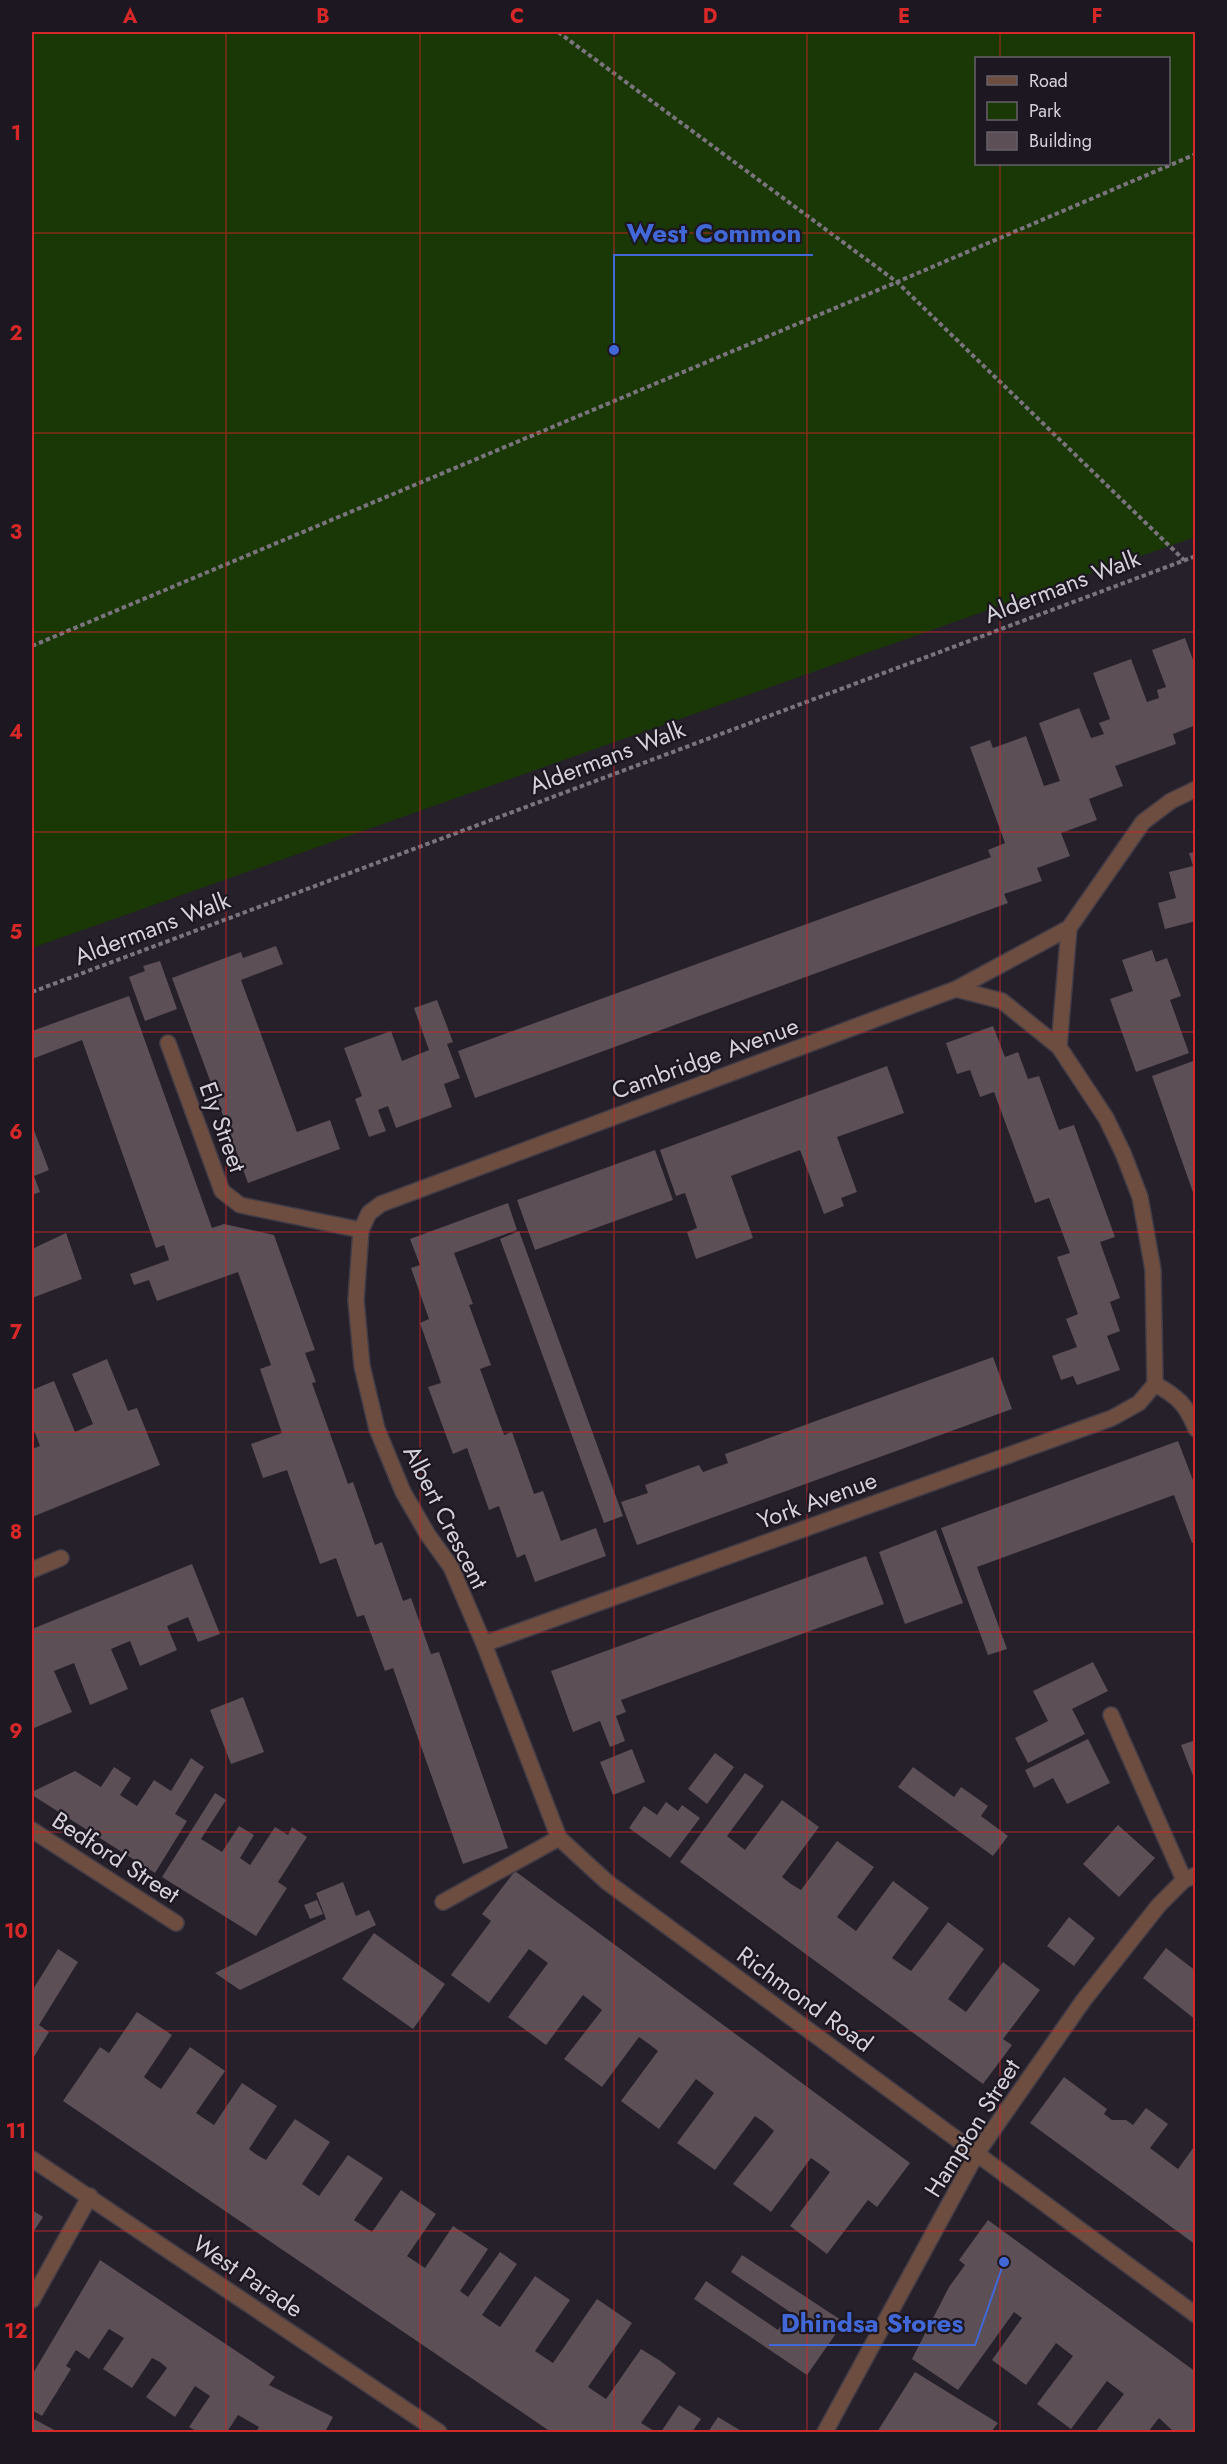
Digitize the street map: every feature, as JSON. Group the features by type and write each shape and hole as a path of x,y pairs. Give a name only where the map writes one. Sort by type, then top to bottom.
{"street":[{"path":"1059,1047 1069,928 1143,822 1171,801 1196,789"},
{"name":"Cambridge Avenue","path":"361,1230 369,1213 381,1204 956,988 1069,928"},
{"path":"956,988 1002,1001 1059,1047 1106,1118 1124,1153 1140,1197 1154,1270 1155,1384 1184,1404 1196,1429"},
{"name":"Ely Street","path":"168,1043 222,1191 240,1205 361,1230"},
{"name":"Albert Crescent","path":"361,1230 357,1300 362,1366 377,1429 403,1492 428,1535 451,1567 484,1644"},
{"name":"York Avenue","path":"484,1644 1112,1418 1139,1403 1155,1384"},
{"path":"32,1570 61,1558"},
{"name":"Richmond Road","path":"484,1644 559,1838 608,1882 1196,2315"},
{"path":"1111,1715 1190,1877"},
{"name":"Bedford Street","path":"32,1830 176,1923"},
{"path":"443,1902 559,1838"},
{"name":"Hampton Street","path":"825,2433 977,2153 1083,2001 1159,1905 1190,1877"},
{"name":"West Parade","path":"32,2158 439,2433"},
{"path":"32,2300 90,2196"}],"path":[{"path":"558,32 897,282 1184,560"},
{"path":"32,646 1196,154"},
{"name":"Aldermans Walk","path":"32,992 1196,556"}],"green space":[{"path":"32,32 1195,32 1195,537 32,948"}],"building":[{"path":"1185,638 1196,668 1196,725 1173,734 1176,744 1115,766 1123,786 1089,799 1097,820 1061,833 1070,856 1037,868 1042,881 1004,894 1008,903 475,1098 458,1051 991,857 988,850 1005,843 970,747 990,740 993,748 1026,736 1044,786 1060,781 1039,723 1079,708 1091,738 1104,734 1099,723 1110,719 1093,673 1131,659 1147,702 1159,698 1157,690 1166,687 1152,650"},
{"path":"1196,852 1196,921 1165,929 1158,903 1176,898 1169,872 1193,866 1189,853"},
{"path":"276,946 283,964 241,980 297,1132 330,1120 340,1149 248,1183 172,978 241,952 243,958"},
{"path":"1152,950 1156,962 1167,958 1181,996 1170,1000 1189,1053 1136,1072 1110,999 1133,991 1122,960"},
{"path":"160,961 177,1009 145,1021 129,977 145,971 143,966"},
{"path":"129,996 212,1228 224,1224 274,1235 315,1350 305,1353 316,1382 312,1383 348,1484 353,1482 375,1545 382,1542 403,1601 411,1598 431,1654 439,1652 508,1848 463,1864 393,1668 385,1671 364,1615 357,1617 336,1558 320,1564 287,1470 263,1478 251,1444 282,1433 260,1369 271,1365 238,1272 157,1301 149,1280 134,1285 130,1274 169,1260 164,1245 156,1248 82,1040 32,1059 32,1031"},
{"path":"437,1000 453,1042 447,1044 460,1078 444,1084 452,1107 396,1128 388,1106 378,1110 386,1131 369,1137 355,1099 362,1096 344,1048 391,1031 402,1061 429,1050 414,1008"},
{"path":"993,1026 1005,1057 1018,1052 1028,1079 1039,1076 1059,1130 1074,1125 1115,1237 1100,1242 1120,1298 1110,1302 1120,1331 1107,1336 1120,1370 1077,1385 1073,1376 1061,1380 1052,1356 1077,1347 1066,1319 1078,1314 1057,1257 1070,1253 1049,1198 1035,1203 994,1092 980,1097 970,1070 957,1074 946,1043"},
{"path":"1196,1060 1196,1198 1195,1198 1152,1076"},
{"path":"887,1066 904,1113 837,1137 857,1192 841,1198 844,1206 824,1214 800,1150 731,1176 753,1238 696,1259 687,1232 697,1228 685,1193 676,1196 660,1150"},
{"path":"32,1125 49,1170 34,1176 40,1192 32,1195"},
{"path":"655,1150 673,1200 535,1250 517,1200"},
{"path":"508,1203 517,1230 454,1253 473,1304 469,1305 491,1365 480,1369 504,1435 512,1432 534,1494 543,1491 561,1541 596,1528 606,1556 535,1582 525,1554 517,1558 499,1506 489,1510 467,1448 453,1454 428,1387 441,1383 420,1323 429,1319 411,1268 420,1265 410,1239"},
{"path":"519,1231 623,1516 604,1523 500,1239"},
{"path":"66,1233 82,1279 32,1298 32,1249"},
{"path":"993,1357 1012,1409 637,1545 621,1502 648,1493 645,1485 699,1465 703,1472 728,1463 725,1454"},
{"path":"107,1359 128,1411 137,1408 160,1465 32,1517 32,1449 40,1446 32,1425 32,1390 54,1381 75,1432 93,1424 72,1374"},
{"path":"1178,1441 1196,1488 1196,1541 1192,1543 1174,1495 977,1567 1007,1649 988,1655 941,1528"},
{"path":"936,1530 963,1603 905,1624 879,1552"},
{"path":"866,1556 884,1604 621,1700 626,1712 616,1716 625,1741 610,1747 600,1721 573,1732 551,1671"},
{"path":"192,1564 220,1634 198,1642 188,1617 167,1626 177,1650 140,1666 130,1641 111,1649 128,1689 90,1705 74,1663 54,1671 72,1712 34,1728 32,1721 32,1629"},
{"path":"1093,1662 1108,1691 1072,1709 1085,1734 1028,1763 1015,1738 1048,1721 1033,1691"},
{"path":"243,1697 264,1752 231,1764 210,1710"},
{"path":"1088,1739 1110,1783 1067,1804 1053,1778 1034,1788 1025,1770"},
{"path":"1196,1740 1196,1781 1195,1781 1181,1745"},
{"path":"632,1749 645,1782 613,1795 600,1762"},
{"path":"715,1753 734,1767 707,1804 688,1789"},
{"path":"191,1758 204,1767 175,1814 187,1821 155,1873 32,1795 32,1792 75,1771 101,1787 114,1767 131,1778 120,1795 137,1806 154,1780 171,1791"},
{"path":"913,1767 954,1797 961,1787 988,1806 981,1816 1008,1836 993,1856 898,1787"},
{"path":"745,1773 764,1786 727,1836 745,1850 782,1800 819,1827 782,1877 791,1884 801,1890 837,1841 874,1867 837,1917 856,1931 893,1881 929,1908 892,1958 911,1971 948,1922 984,1949 948,1999 966,2012 1003,1962 1040,1990 1003,2039 1012,2045 983,2084 680,1862"},
{"path":"215,1793 226,1800 201,1839 222,1852 239,1826 254,1835 240,1858 250,1865 275,1827 288,1835 292,1827 307,1837 278,1882 287,1888 256,1936 162,1877"},
{"path":"666,1802 678,1811 682,1805 700,1818 670,1858 629,1828 644,1806 657,1815"},
{"path":"1118,1825 1155,1858 1119,1897 1083,1864"},
{"path":"515,1871 910,2163 877,2207 868,2200 827,2254 790,2226 830,2172 821,2165 811,2158 771,2212 733,2184 774,2131 765,2123 755,2116 715,2170 677,2143 714,2093 696,2079 659,2129 621,2101 658,2051 649,2044 639,2037 602,2087 564,2059 602,2010 583,1995 546,2045 508,2017 548,1963 529,1949 489,2003 451,1975 491,1921 482,1914"},
{"path":"343,1882 356,1916 369,1910 376,1925 240,1990 215,1973 326,1919 316,1893"},
{"path":"317,1900 323,1914 310,1919 304,1905"},
{"path":"1069,1917 1095,1938 1074,1966 1047,1946"},
{"path":"374,1933 445,1984 413,2029 342,1979"},
{"path":"1166,1948 1196,1971 1196,2020 1143,1978"},
{"path":"58,1949 78,1962 39,2025 49,2032 32,2060 32,1991"},
{"path":"137,2012 172,2035 144,2077 152,2083 161,2089 190,2047 225,2071 196,2113 214,2125 242,2083 277,2106 249,2149 257,2155 266,2160 295,2119 330,2142 302,2184 319,2196 348,2155 383,2178 354,2220 372,2232 401,2190 436,2214 407,2256 425,2268 453,2226 488,2249 460,2291 468,2297 500,2252 517,2264 482,2315 500,2327 535,2276 570,2300 535,2351 553,2363 597,2299 632,2323 588,2387 606,2399 641,2349 659,2360 676,2373 641,2423 656,2432 551,2432 63,2101 100,2047 109,2053"},
{"path":"1064,2077 1107,2109 1104,2114 1112,2120 1126,2120 1133,2125 1146,2108 1168,2124 1150,2148 1178,2169 1196,2144 1196,2245 1030,2123"},
{"path":"32,2210 43,2217 32,2234"},
{"path":"988,2220 1196,2372 1196,2432 1174,2432 1159,2418 1148,2432 1095,2432 1124,2394 1107,2381 1071,2429 1037,2404 1073,2356 1056,2343 1026,2385 992,2360 1022,2318 1014,2312 958,2390 912,2359 949,2287 965,2265 959,2260"},
{"path":"742,2255 844,2322 807,2375 694,2299 706,2281 778,2330 790,2312 731,2272"},
{"path":"100,2260 275,2377 269,2385 333,2417 325,2432 256,2432 259,2427 238,2415 227,2432 198,2432 189,2427 210,2396 195,2386 175,2417 146,2397 167,2368 160,2362 152,2358 132,2388 103,2369 124,2338 109,2329 89,2359 76,2350 66,2366 71,2369 42,2416 32,2410 32,2375"},
{"path":"915,2372 998,2423 991,2432 877,2432"},
{"path":"679,2405 701,2419 692,2432 661,2432"},
{"path":"718,2417 743,2432 708,2432"},
{"path":"32,2418 58,2432 32,2432"}],"place":[{"name":"West Common","path":"614,350"},
{"name":"Dhindsa Stores","path":"1004,2262"}]}
